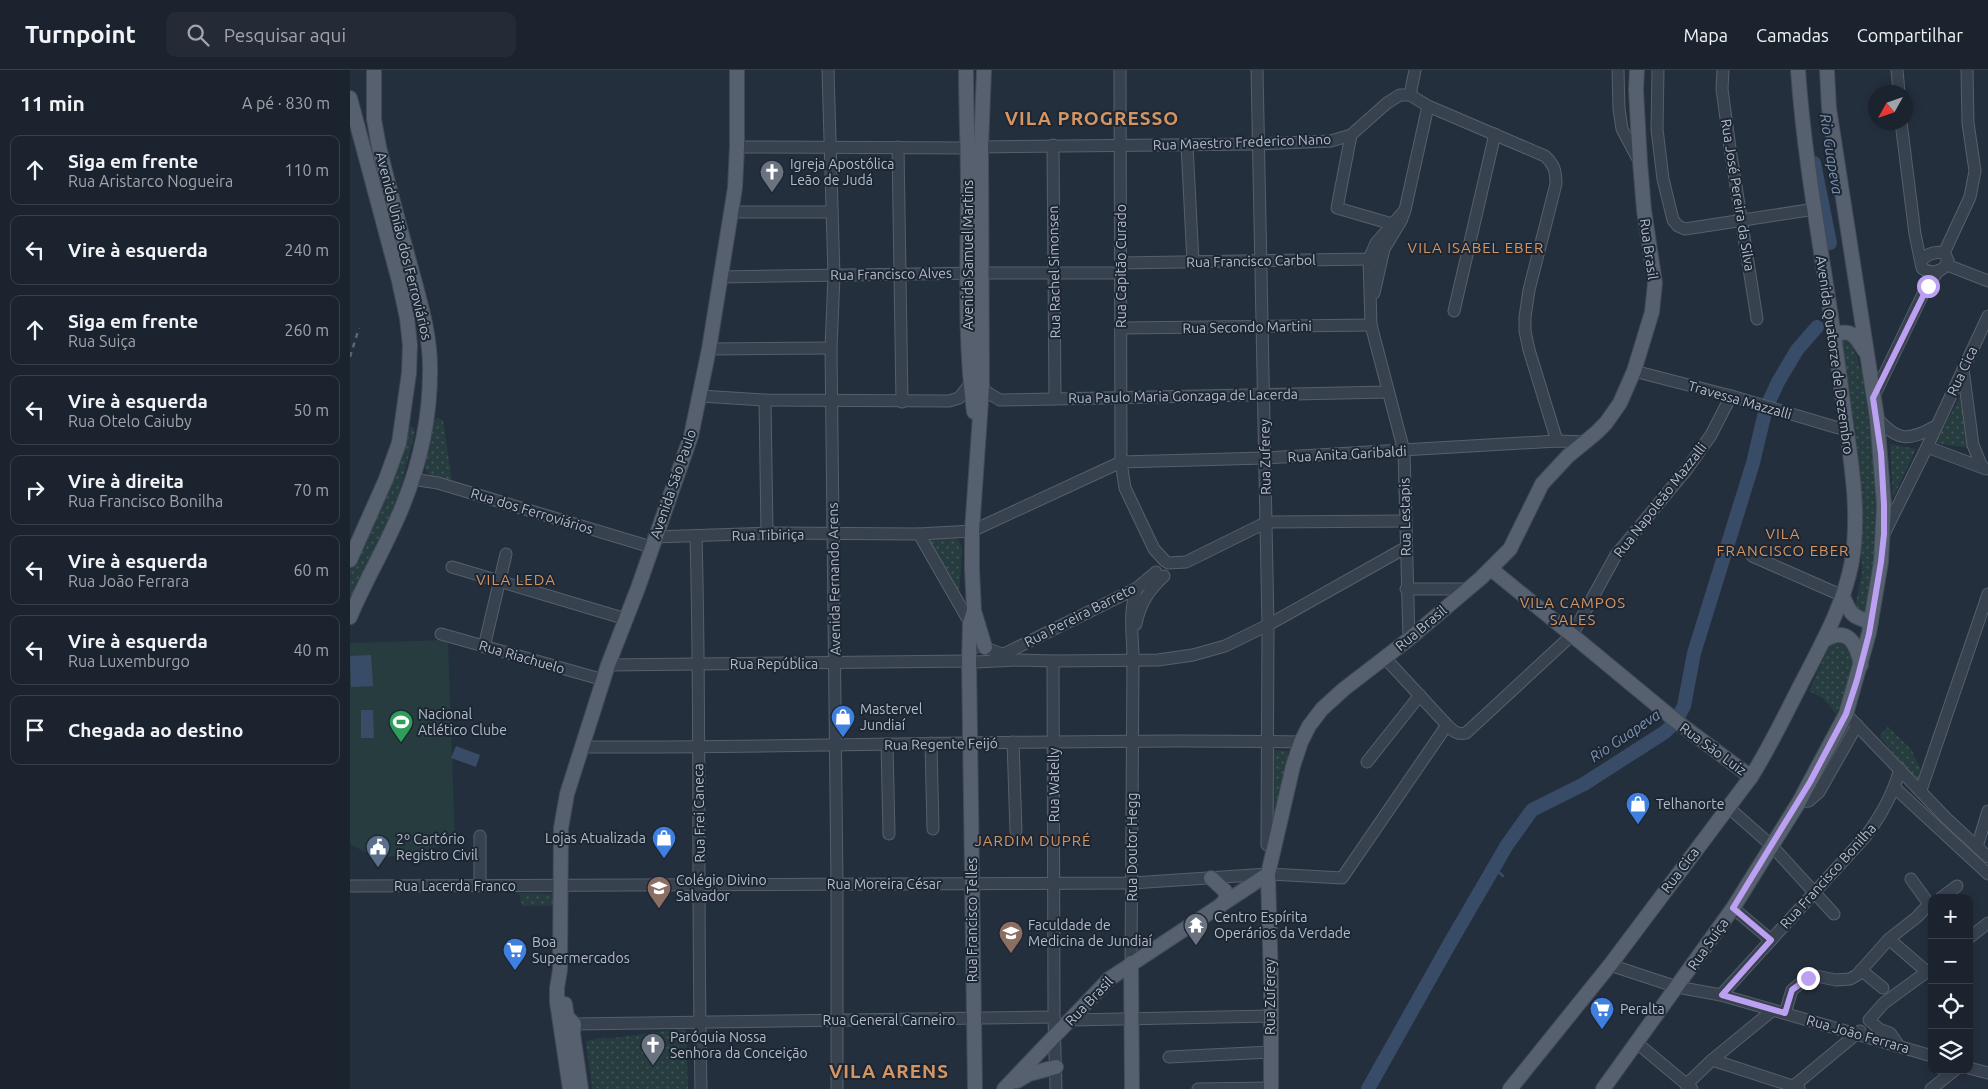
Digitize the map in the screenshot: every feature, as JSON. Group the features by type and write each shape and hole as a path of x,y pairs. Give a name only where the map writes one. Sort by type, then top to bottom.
{"main road":[{"name":"Avenida União dos Ferroviários","path":"350,617 392,529 412,479 425,436 430,371 428,341 422,313 379,147 374,119 374,70"},
{"name":"Avenida São Paulo","path":"560,970 561,828 567,794 608,666 690,436 700,396 732,212 737,147 737,70"},
{"name":"Avenida Samuel Martins","path":"974,148 984,70"},
{"name":"Rua Brasil","path":"1005,1088 1109,979 1268,874 1273,828 1301,742 1309,726 1322,709 1344,689 1385,658 1491,569 1510,549 1542,484 1568,456 1587,442 1606,423 1620,404 1634,371 1652,312 1655,283 1644,210 1636,90 1637,70"},
{"name":"Avenida Quatorze de Dezembro","path":"1798,70 1801,109 1855,495 1852,562 1843,596 1824,638"},
{"path":"1826,70 1829,108 1877,418 1884,496 1884,534 1881,562 1862,661"},
{"name":"Avenida Samuel Martins","path":"965,71 974,148 977,440 972,531 972,617 979,653"},
{"name":"Avenida União dos Ferroviários","path":"350,98 407,318 410,345 409,373 399,443 386,479 350,560"},
{"path":"1834,336 1843,332 1850,333 1857,338 1866,353"},
{"path":"403,420 413,421 425,436"},
{"name":"Rua São Luiz","path":"1491,569 1669,716 1751,776"},
{"path":"1843,596 1850,613 1871,622"},
{"path":"1824,638 1840,634 1846,636 1854,645 1862,661"},
{"name":"Rua Cica","path":"1510,1089 1610,965 1765,756 1824,638"},
{"name":"Rua Francisco Telles","path":"975,1089 971,743 979,653"},
{"name":"Rua Suiça","path":"1603,1089 1733,908 1799,802 1846,714 1862,661"},
{"name":"Rua Zuferey","path":"1268,874 1271,1088"},
{"path":"1211,878 1225,891 1226,898 1220,906"},
{"name":"Rua Doutor Hegg","path":"1131,963 1132,1089"},
{"path":"560,970 567,1018 574,1024 573,1088"},
{"path":"560,970 557,1002 573,1088"},
{"path":"1005,1088 1029,1074 1056,1067"}],"street":[{"name":"Avenida Fernando Arens","path":"828,70 834,276 832,401 837,1089"},
{"name":"Rua Capitão Curado","path":"1120,70 1121,462 1125,488 1163,569"},
{"name":"Rua Zuferey","path":"1257,70 1267,522 1268,741 1273,828 1267,845"},
{"path":"1415,70 1410,95 1428,106 1545,156 1553,163 1556,172 1556,184 1529,290 1525,331 1557,441"},
{"path":"1618,70 1618,110 1622,129 1640,162"},
{"path":"1658,70 1657,129 1663,179 1674,220 1678,226 1685,229 1815,209"},
{"name":"Rua José Pereira da Silva","path":"1723,70 1722,89 1730,148 1757,319"},
{"path":"1897,70 1898,85"},
{"path":"1873,398 1923,294 1943,263 1970,197 1975,171 1968,123 1967,70"},
{"path":"1619,90 1636,90"},
{"name":"Rua Maestro Frederico Nano","path":"737,147 974,148 1121,144 1258,144 1331,141 1352,136 1387,102 1400,95 1410,95"},
{"name":"Rua Lestapis","path":"1371,309 1381,256 1406,210 1428,106"},
{"path":"1902,130 1915,234 1924,261 1931,272 1943,263"},
{"path":"1454,311 1495,134"},
{"path":"1352,136 1337,208 1392,224"},
{"name":"Rua Rachel Simonsen","path":"1053,145 1055,399"},
{"path":"1187,145 1193,262"},
{"path":"898,147 902,402"},
{"path":"1369,258 1376,243 1406,210"},
{"path":"732,212 832,212"},
{"name":"Rua Francisco Carbol","path":"1121,268 1193,262 1369,258 1381,256"},
{"name":"Rua Lestapis","path":"1369,258 1371,325 1404,451 1408,639"},
{"path":"1924,261 1943,263 1988,281"},
{"path":"1923,294 1924,261"},
{"name":"Rua Francisco Alves","path":"721,277 1054,273 1121,268"},
{"name":"Rua Cica","path":"1884,534 1988,316"},
{"name":"Rua Secondo Martini","path":"1122,328 1371,325"},
{"path":"709,349 832,348"},
{"path":"1866,353 1870,361 1877,365 1893,357"},
{"path":"1963,369 1973,445 1985,468"},
{"name":"Travessa Mazzalli","path":"1634,371 1847,429"},
{"path":"700,396 765,400 949,402 959,398 976,386"},
{"name":"Rua Paulo Maria Gonzaga de Lacerda","path":"976,386 1000,400 1264,393 1388,392"},
{"name":"Rua Napoleão Mazzalli","path":"1447,725 1454,732 1466,733 1572,635 1616,555 1687,469 1711,435 1731,396"},
{"path":"765,400 767,533"},
{"path":"1877,418 1889,432 1902,437 1918,436 1936,426"},
{"name":"Rua Anita Garibaldi","path":"972,531 1121,462 1265,458 1557,441 1587,442"},
{"path":"1962,461 1969,455 1973,445"},
{"path":"1927,447 1985,468"},
{"name":"Rua dos Ferroviários","path":"412,479 438,483 653,542"},
{"path":"1163,569 1186,562 1267,522 1405,521"},
{"name":"Rua Tibiriça","path":"653,542 696,536 767,533 919,534 972,531"},
{"path":"919,534 972,617"},
{"name":"Rua Frei Caneca","path":"696,536 700,665 698,748 701,1089"},
{"path":"979,653 1002,655 1019,660 1053,661 1158,660 1193,655 1225,646 1268,625 1405,548"},
{"path":"484,647 506,554"},
{"path":"1752,556 1843,596"},
{"path":"452,567 626,619"},
{"name":"Rua Pereira Barreto","path":"1002,655 1137,588 1163,569"},
{"name":"Rua Doutor Hegg","path":"1133,635 1138,610 1163,569"},
{"name":"Rua Doutor Hegg","path":"1131,963 1134,660 1131,613 1132,600 1137,588"},
{"path":"1406,589 1467,590"},
{"path":"1920,790 1988,594"},
{"name":"Rua Riachuelo","path":"441,634 604,680"},
{"name":"Rua República","path":"608,666 835,664 979,653 1019,660"},
{"path":"1385,658 1447,725"},
{"name":"Rua Watelly","path":"1053,661 1054,1036 1056,1089"},
{"path":"1367,762 1420,695"},
{"path":"1846,714 1988,857"},
{"name":"Rua Moreira César","path":"560,887 1055,882 1132,883 1268,874 1342,878 1447,725"},
{"path":"1799,802 1809,800 1819,792 1857,725"},
{"name":"Rua Regente Feijó","path":"582,747 698,748 1132,741 1301,742"},
{"path":"1013,742 1016,832"},
{"path":"888,744 888,834"},
{"path":"931,744 933,829"},
{"name":"Rua Francisco Bonilha","path":"1722,995 1878,820 1895,788 1900,769"},
{"path":"1895,788 1988,874"},
{"path":"1728,807 1772,846 1834,914"},
{"path":"1977,847 1988,811"},
{"path":"480,836 480,886"},
{"path":"1911,879 1928,900"},
{"name":"Rua Lacerda Franco","path":"350,886 560,887"},
{"path":"1946,894 1957,886"},
{"path":"1785,1013 1792,990 1808,978 1816,976 1844,980 1850,979 1861,970 1889,939 1917,917 1928,905"},
{"path":"1733,908 1771,940"},
{"path":"1973,935 1988,923"},
{"path":"1889,939 1928,968"},
{"name":"Rua João Ferrara","path":"1610,965 1678,987 1722,995 1928,1055"},
{"path":"1861,970 1882,988"},
{"path":"1712,1060 1795,1088 1857,1034 1884,1003 1928,971"},
{"path":"1637,1043 1689,1087 1712,1060 1773,1010"},
{"path":"1071,1020 1271,1016"},
{"name":"Rua General Carneiro","path":"574,1024 1054,1017"},
{"path":"1869,1020 1874,1026 1890,1033 1899,1046"},
{"path":"1169,1057 1271,1052"},
{"path":"1973,1069 1988,1073"},
{"path":"1931,1089 1950,1074"},
{"path":"1198,1089 1271,1088"}],"green space":[{"path":"1842,340 1849,341 1851,344 1863,377 1876,477 1878,547 1869,609 1864,614 1855,608 1862,573 1858,456 1840,349"},
{"path":"1962,393 1968,448 1935,443"},
{"path":"437,418 443,420 452,482 430,476 425,469 431,424"},
{"path":"411,426 414,428 415,433 397,500 380,543 350,603 350,567 406,428"},
{"path":"1890,444 1916,449 1893,498"},
{"path":"956,538 962,549 959,597 929,543 930,540"},
{"path":"1840,639 1848,644 1854,662 1850,674 1851,682 1836,714 1823,698 1809,691 1829,647"},
{"name":"Nacional Atlético Clube","path":"448,640 455,843 399,856 374,857 350,844 350,643"},
{"path":"1888,727 1911,749 1924,776 1919,779 1912,776 1879,736"},
{"path":"1272,750 1289,751 1272,822"},
{"path":"519,893 557,894 557,906 523,906"},
{"path":"686,1028 688,1089 592,1089 586,1041"}],"water":[{"path":"371,655 373,686 351,687 350,656"},
{"path":"361,710 373,710 374,738 361,738"},
{"path":"456,746 480,755 476,767 451,758"}],"waterway":[{"name":"Rio Guapeva","path":"1814,163 1830,243"},
{"name":"Rio Guapeva","path":"1368,1089 1507,845 1532,810 1584,784 1665,732 1676,721 1684,706 1694,653 1753,463 1766,408 1778,382 1797,350 1817,327"},
{"path":"1494,868 1503,876"}],"railway":[{"path":"350,357 359,328"}],"place":[{"name":"Igreja Apostólica Leão de Judá","path":"772,193"},
{"name":"Mastervel Jundiaí","path":"843,738"},
{"name":"Nacional Atlético Clube","path":"401,743"},
{"name":"Telhanorte","path":"1638,825"},
{"name":"Lojas Atualizada","path":"664,859"},
{"name":"2º Cartório Registro Civil","path":"378,868"},
{"name":"Colégio Divino Salvador","path":"659,909"},
{"name":"Centro Espírita Operários da Verdade","path":"1196,946"},
{"name":"Faculdade de Medicina de Jundiaí","path":"1011,954"},
{"name":"Boa Supermercados","path":"515,971"},
{"name":"Peralta","path":"1602,1030"},
{"name":"Paróquia Nossa Senhora da Conceição","path":"653,1066"}],"district":[{"name":"VILA PROGRESSO","path":"1092,118"},
{"name":"VILA ISABEL EBER","path":"1476,248"},
{"name":"VILA FRANCISCO EBER","path":"1783,542"},
{"name":"VILA LEDA","path":"516,580"},
{"name":"VILA CAMPOS SALES","path":"1573,612"},
{"name":"JARDIM DUPRÉ","path":"1033,841"},
{"name":"VILA ARENS","path":"889,1071"}],"route":[{"path":"1808,978 1792,990 1785,1013 1722,995 1771,940 1733,908 1810,782 1846,714 1857,680 1869,634 1884,534 1881,453 1873,398 1928,286"}]}
